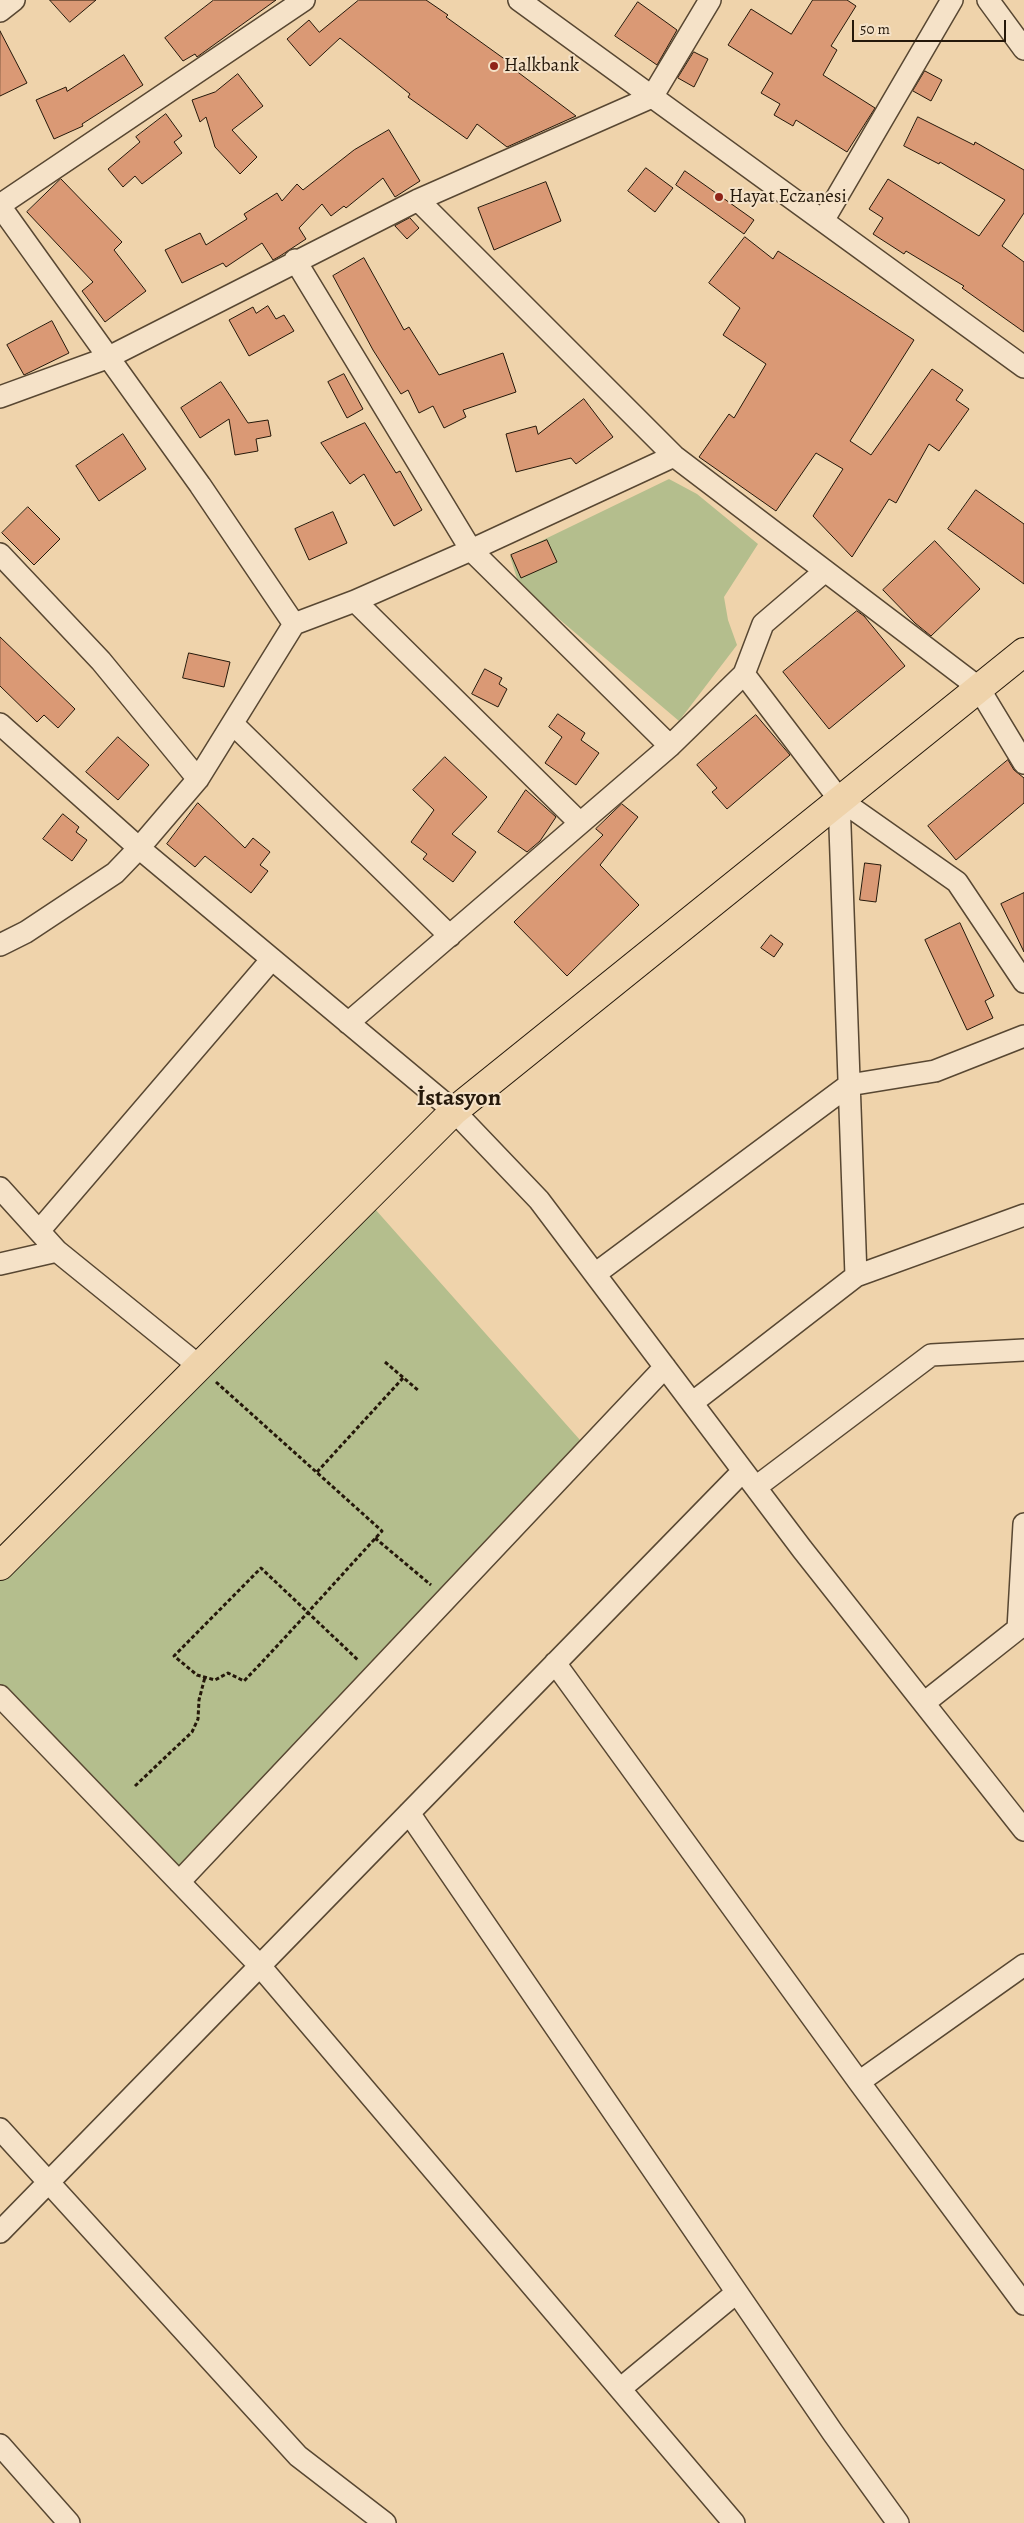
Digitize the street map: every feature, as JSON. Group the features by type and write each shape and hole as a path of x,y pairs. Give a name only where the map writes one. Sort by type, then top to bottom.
{"main road":[{"path":"0,1566 454,1111 978,687 1024,652"}],"street":[{"path":"0,11 14,0"},
{"path":"294,624 200,485 107,358 0,206 304,0"},
{"path":"519,0 1024,367"},
{"path":"0,397 107,358 295,260 418,200 652,97 710,0"},
{"path":"824,221 952,0"},
{"path":"988,0 1024,49"},
{"path":"418,200 674,456 978,687 1024,763"},
{"path":"295,260 471,550 670,746"},
{"path":"0,945 26,932 115,873 140,848 198,779 234,724 294,624 354,601 471,550 674,456"},
{"path":"0,554 100,661 198,779"},
{"path":"348,1023 670,746 744,674 763,624 824,571"},
{"path":"354,601 580,823"},
{"path":"744,674 839,799 957,882 1024,982"},
{"path":"0,724 140,848 454,1111 539,1200 749,1479 1024,1830"},
{"path":"234,724 450,936"},
{"path":"839,799 856,1276"},
{"path":"39,1231 272,959"},
{"path":"595,1274 849,1085 935,1071 1024,1036"},
{"path":"0,1188 57,1251 199,1366"},
{"path":"692,1402 856,1276 1024,1215"},
{"path":"0,1264 57,1251"},
{"path":"0,2232 555,1663 749,1479 931,1354 1024,1350"},
{"path":"179,1882 665,1367"},
{"path":"924,1703 1021,1627 1024,1524"},
{"path":"555,1663 859,2082 1024,2304"},
{"path":"0,1696 260,1966 734,2523"},
{"path":"409,1814 736,2293 898,2523"},
{"path":"859,2082 1024,1966"},
{"path":"0,2129 298,2456 384,2523"},
{"path":"620,2389 736,2293"},
{"path":"0,2445 69,2523"}],"path":[{"path":"385,1362 419,1391"},
{"path":"199,1366 382,1530 308,1612 244,1681 228,1673 215,1680 205,1678 197,1675 174,1656 261,1568 308,1612 360,1662 366,1655"},
{"path":"317,1472 403,1378"},
{"path":"375,1538 432,1584 425,1592"},
{"path":"135,1786 192,1732 198,1719 198,1700 205,1678"}],"green space":[{"path":"669,479 697,494 758,544 724,597 728,620 737,645 679,721 519,585 510,556"},
{"path":"375,1209 588,1449 179,1882 0,1696 0,1569"}],"building":[{"path":"50,0 96,0 70,22"},
{"path":"214,0 276,0 197,57 195,54 183,61 165,38"},
{"path":"359,0 426,0 448,15 446,17 517,68 515,70 576,116 507,147 477,124 467,139 408,97 410,94 340,38 310,66 287,39 309,20 319,32"},
{"path":"813,0 847,0 856,6 831,46 837,50 823,75 875,108 847,152 796,120 793,126 774,115 780,104 761,93 773,73 728,45 751,9 791,34"},
{"path":"638,2 677,30 657,65 615,36"},
{"path":"0,31 27,83 0,96"},
{"path":"694,52 708,59 694,87 678,78"},
{"path":"124,55 143,85 82,124 83,126 54,139 36,100 66,87 67,91"},
{"path":"925,71 942,80 931,101 913,91"},
{"path":"238,74 263,106 232,130 257,157 240,174 215,147 206,117 200,122 192,100 215,92"},
{"path":"166,114 182,136 174,142 182,153 142,184 135,176 123,187 108,169 140,142 136,137"},
{"path":"918,117 974,145 975,142 1024,170 1024,213 1002,246 1024,262 1024,332 962,288 964,286 906,251 904,254 873,234 883,218 869,209 888,179 979,236 1005,200 940,162 939,164 904,146"},
{"path":"389,130 420,181 395,197 383,178 346,208 344,206 331,216 322,204 299,228 306,239 273,260 262,243 226,267 223,263 182,283 165,250 200,233 206,245 247,219 244,214 277,193 282,201 297,184 303,190 354,150"},
{"path":"646,168 673,188 655,212 628,191"},
{"path":"685,171 754,220 744,234 676,185"},
{"path":"61,179 122,242 114,250 146,291 105,322 82,291 93,282 27,212"},
{"path":"546,182 561,221 494,250 478,208"},
{"path":"410,218 419,228 407,239 395,226"},
{"path":"745,237 773,259 778,251 914,340 850,441 871,455 932,369 963,390 956,400 969,409 939,451 929,444 896,503 889,499 852,557 813,516 843,469 816,453 776,511 699,457 729,414 734,418 766,364 723,335 740,308 709,283"},
{"path":"364,258 404,330 409,327 439,375 503,353 516,392 463,410 466,417 444,428 433,406 419,413 408,390 401,394 373,350 333,276"},
{"path":"268,306 276,319 284,315 294,331 249,356 229,320 253,307 256,313"},
{"path":"52,321 69,353 24,375 7,345"},
{"path":"344,374 363,409 347,418 328,382"},
{"path":"221,382 248,423 268,420 271,436 256,439 258,451 235,455 229,419 200,438 181,408"},
{"path":"584,399 613,437 576,464 571,458 516,472 506,434 536,426 538,434"},
{"path":"365,423 396,473 400,471 422,510 394,526 364,474 350,484 321,443"},
{"path":"123,434 146,469 99,501 76,466"},
{"path":"976,490 1024,524 1024,584 948,529"},
{"path":"28,507 60,539 34,565 2,533"},
{"path":"333,512 347,543 309,560 295,529"},
{"path":"547,540 557,562 521,578 511,555"},
{"path":"935,541 980,589 931,636 915,623 883,590"},
{"path":"857,611 864,616 905,666 829,729 783,672"},
{"path":"0,637 75,709 58,728 44,715 37,722 0,686"},
{"path":"189,653 230,662 224,687 183,678"},
{"path":"485,669 502,678 499,684 507,689 498,707 472,694"},
{"path":"558,714 585,733 581,740 599,753 576,785 545,763 562,737 549,727"},
{"path":"756,715 790,755 727,809 712,792 717,788 697,765"},
{"path":"118,737 149,765 118,800 86,772"},
{"path":"445,757 487,797 452,834 476,852 453,882 423,859 427,854 411,842 434,810 413,790"},
{"path":"1008,760 1014,770 1024,778 1024,803 956,860 928,826"},
{"path":"526,790 556,817 540,841 527,852 498,832"},
{"path":"198,803 245,848 253,838 270,852 260,865 268,871 251,893 205,856 195,867 167,844"},
{"path":"622,804 638,817 600,865 639,905 567,976 514,922 603,835 596,829"},
{"path":"63,814 79,827 76,832 87,840 72,861 43,839"},
{"path":"865,863 881,865 876,902 860,900"},
{"path":"1024,893 1024,952 1001,904"},
{"path":"960,923 994,996 985,1001 993,1018 967,1030 925,940"},
{"path":"771,935 783,944 774,957 761,948"}],"place":[{"name":"Halkbank","path":"494,66"},
{"name":"Hayat Eczanesi","path":"719,197"}],"district":[{"name":"İstasyon","path":"459,1099"}]}
